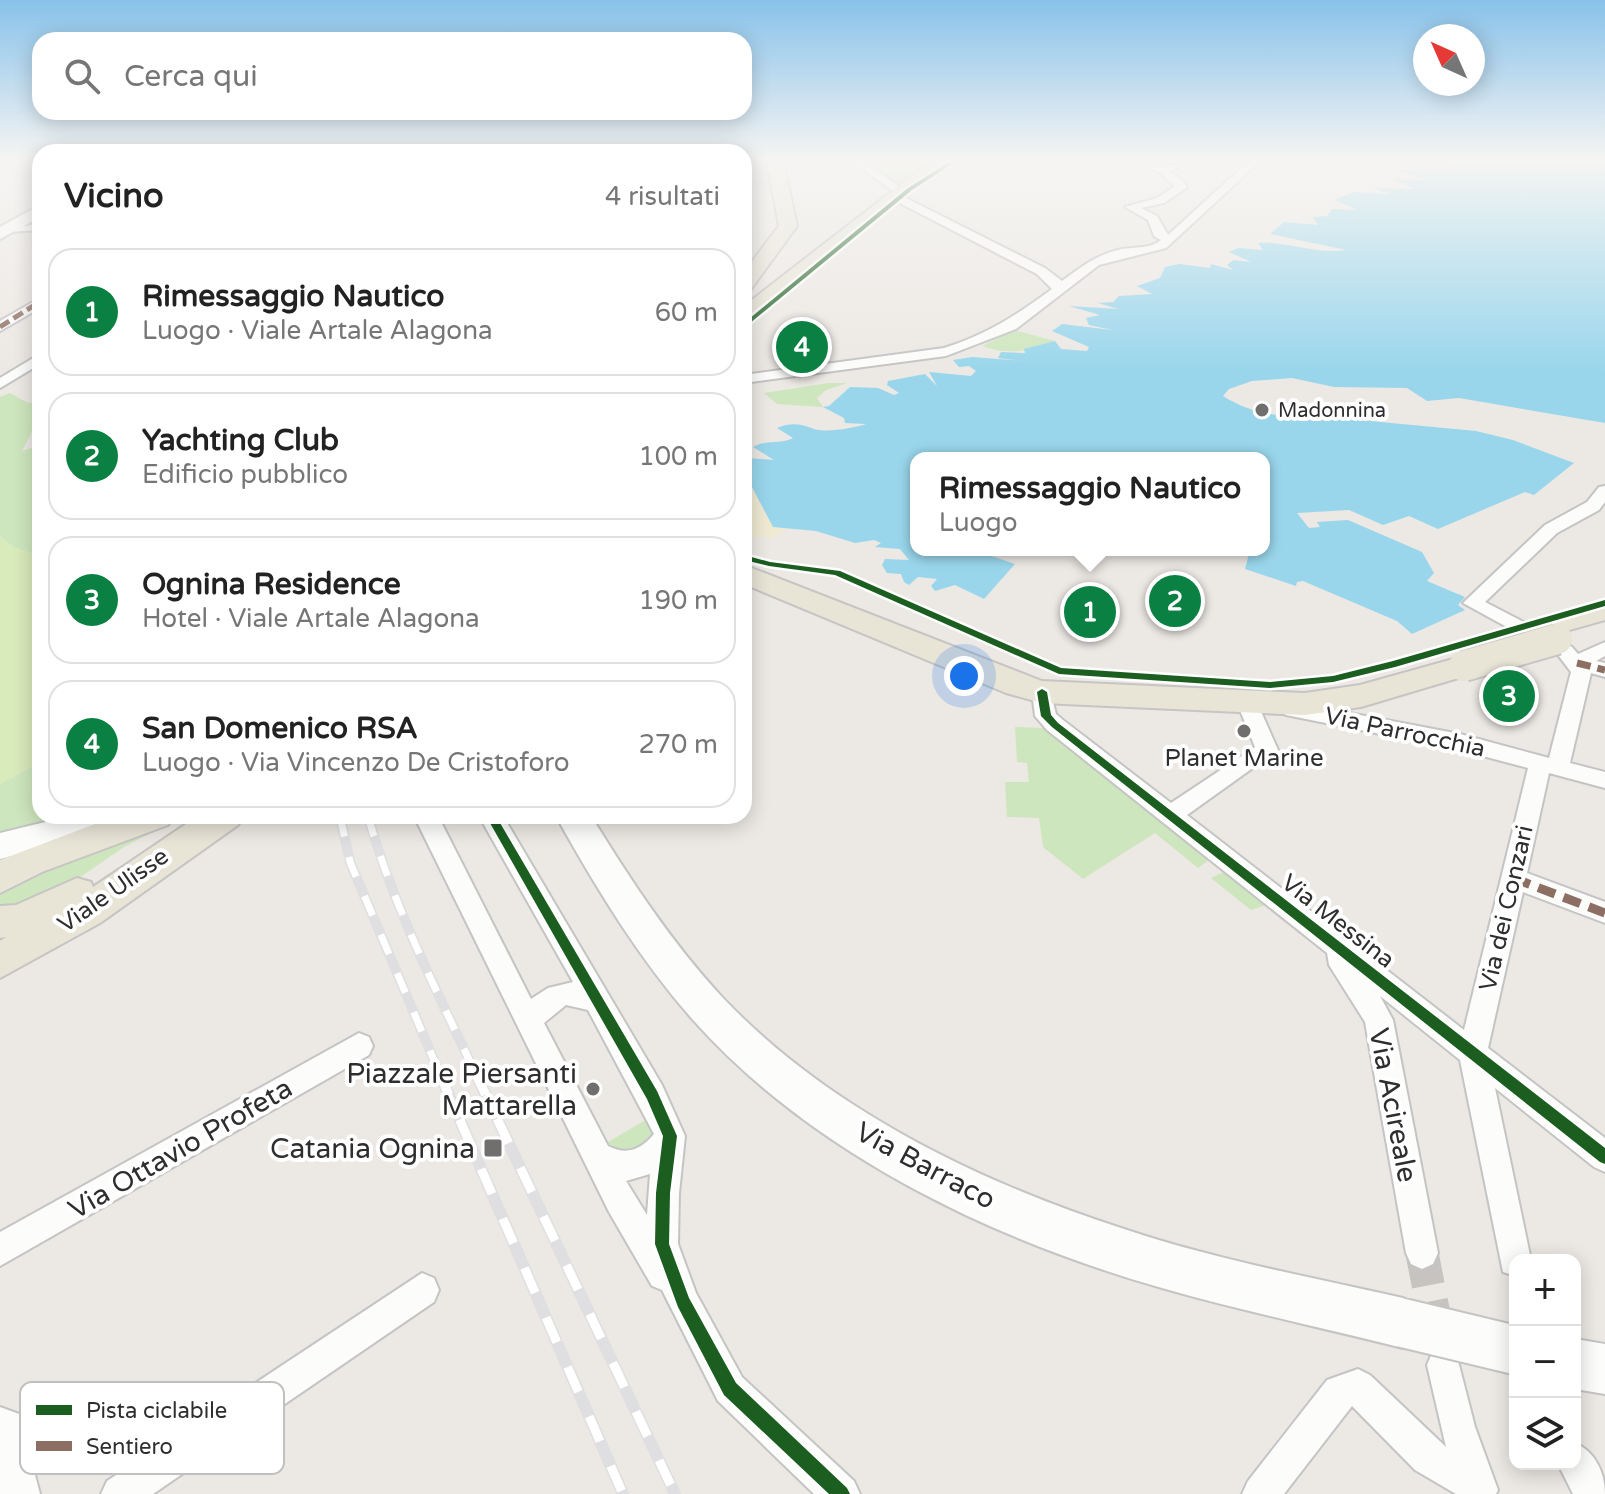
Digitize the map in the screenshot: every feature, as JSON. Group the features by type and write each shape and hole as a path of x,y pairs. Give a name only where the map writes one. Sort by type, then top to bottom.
{"main road":[{"path":"752,275 785,231"},
{"path":"752,310 849,231"},
{"path":"780,241 784,248 776,259 783,263 797,262 828,248"},
{"path":"752,285 762,277 777,278 784,284"},
{"path":"752,567 829,591 1022,670 1078,688 1259,704 1305,704 1361,696 1456,660"},
{"path":"752,577 1017,686 1044,704 1078,688 1321,688 1456,660 1559,646 1605,625"},
{"path":"1559,646 1605,611"},
{"path":"0,846 90,824"},
{"path":"0,857 97,824"},
{"path":"0,878 29,862 133,824"},
{"path":"0,922 21,920 43,911 193,824"},
{"name":"Viale Ulisse","path":"0,961 86,912 213,824"},
{"name":"Via Barraco","path":"578,824 640,925 733,1034 860,1134 932,1174 1012,1210 1129,1254 1509,1349"},
{"path":"0,979 86,912"},
{"path":"1581,1365 1605,1369"},
{"path":"0,1433 13,1494"}],"street":[{"path":"935,231 966,234"},
{"path":"960,231 1041,271 1056,282 1059,291"},
{"path":"1158,231 1160,236 1169,239"},
{"path":"752,378 946,352 991,338 1109,256 1154,250 1178,231"},
{"path":"0,327 32,307"},
{"path":"0,315 17,316"},
{"path":"0,384 32,363"},
{"path":"1605,491 1599,507 1551,529 1473,603 1605,670"},
{"path":"1559,646 1605,648"},
{"name":"Via dei Conzari","path":"1473,1053 1513,878 1581,672 1559,646"},
{"name":"Via Messina","path":"1044,704 1170,815 1605,1157"},
{"path":"1170,815 1267,750 1259,704"},
{"name":"Via Parrocchia","path":"1259,704 1460,742 1605,780"},
{"path":"430,824 642,1240 683,1302 730,1389 841,1494"},
{"path":"495,824 594,1000 652,1095 670,1136 663,1193 662,1244 683,1302"},
{"path":"1513,878 1605,913"},
{"name":"Via Acireale","path":"1315,928 1359,984 1379,1020 1422,1253"},
{"path":"529,1022 538,1008 554,997 582,993 594,1000"},
{"path":"1379,1020 1400,1011 1421,1012"},
{"name":"Via Ottavio Profeta","path":"0,1250 359,1046"},
{"path":"1473,1053 1514,1254"},
{"path":"598,1157 611,1165 628,1167 646,1162 661,1151 670,1136"},
{"path":"284,1383 422,1290"},
{"path":"1444,1365 1453,1415 1478,1489"},
{"path":"1261,1494 1339,1392 1358,1387 1428,1457 1478,1489"},
{"path":"1580,1470 1593,1494"},
{"path":"120,1494 150,1474"}],"green space":[{"path":"1014,330 1055,341 1019,351 982,346"},
{"path":"847,383 826,390 817,398 823,407 777,404 764,393"},
{"path":"10,393 32,402 32,432 22,451 32,448 32,553 13,547 0,536 0,397"},
{"path":"0,536 13,547 32,553 32,766 0,784"},
{"path":"1015,727 1043,728 1209,860 1198,868 1155,833 1083,879 1043,847 1039,818 1007,817 1005,782 1029,782 1027,763 1017,762"},
{"path":"32,766 32,824 40,824 0,835 0,784"},
{"path":"155,824 169,824 124,847 66,887 6,909 0,906 0,887"},
{"path":"1224,872 1266,905 1251,910 1211,878"},
{"path":"654,1115 659,1131 631,1155 614,1149 608,1142"}],"sand":[{"path":"752,487 773,527 786,530 770,538 752,536"}],"water":[{"path":"1274,231 1605,231 1605,423 1459,398 1427,401 1407,388 1334,387 1292,378 1252,381 1229,389 1223,396 1249,409 1276,415 1296,417 1296,414 1476,431 1513,440 1574,463 1534,495 1525,492 1438,529 1409,516 1383,525 1349,510 1297,513 1309,528 1320,527 1317,522 1348,520 1422,552 1434,573 1427,581 1465,597 1458,605 1465,610 1412,634 1397,621 1303,581 1297,582 1296,586 1245,569 1248,556 1270,556 1270,452 910,452 910,556 992,556 1015,564 984,599 955,585 935,591 931,586 937,579 918,577 909,585 901,574 887,573 882,565 885,559 909,560 900,549 875,547 881,543 874,540 855,543 816,531 773,527 752,487 752,458 774,460 753,447 793,438 777,428 796,424 833,430 866,424 845,423 844,418 823,407 829,406 850,387 878,388 894,395 899,393 887,385 888,381 925,374 937,386 929,372 971,376 976,371 969,366 959,367 953,360 972,357 1023,361 998,358 1001,352 1025,353 1024,349 1055,341 1061,349 1087,351 1089,347 1052,331 1062,324 1112,330 1089,325 1086,318 1100,315 1069,306 1118,309 1098,303 1113,302 1119,296 1152,294 1137,286 1160,278 1165,267 1179,264 1210,268 1211,264 1233,270 1227,265 1233,260 1251,262 1229,252 1238,248 1263,250 1258,243 1324,251 1346,250 1270,234"}],"tunnel":[{"path":"1422,1253 1438,1335"}],"railway":[{"path":"342,824 350,862 439,1072"},
{"path":"370,824 402,914 475,1072"},
{"path":"438,1070 623,1494"},
{"path":"474,1070 675,1494"}],"marked path":[{"path":"0,327 32,307"},
{"path":"1577,663 1605,670"},
{"path":"1513,878 1605,913"}],"cycle path":[{"path":"752,319 859,231"},
{"path":"752,559 837,573 1059,671 1270,685 1333,679 1395,664 1605,603"},
{"path":"1042,692 1046,716 1055,725 1605,1157"},
{"path":"496,824 652,1095 670,1136 663,1193 662,1244 683,1302 730,1389 841,1494"}],"place":[{"name":"San Domenico RSA","path":"802,347"},
{"name":"Madonnina","path":"1262,410"},
{"name":"Yachting Club","path":"1175,601"},
{"name":"Rimessaggio Nautico","path":"1090,612"},
{"name":"Ognina Residence","path":"1509,696"},
{"name":"Planet Marine","path":"1244,731"},
{"name":"Piazzale Piersanti Mattarella","path":"593,1089"},
{"name":"Catania Ognina","path":"493,1148"}]}
